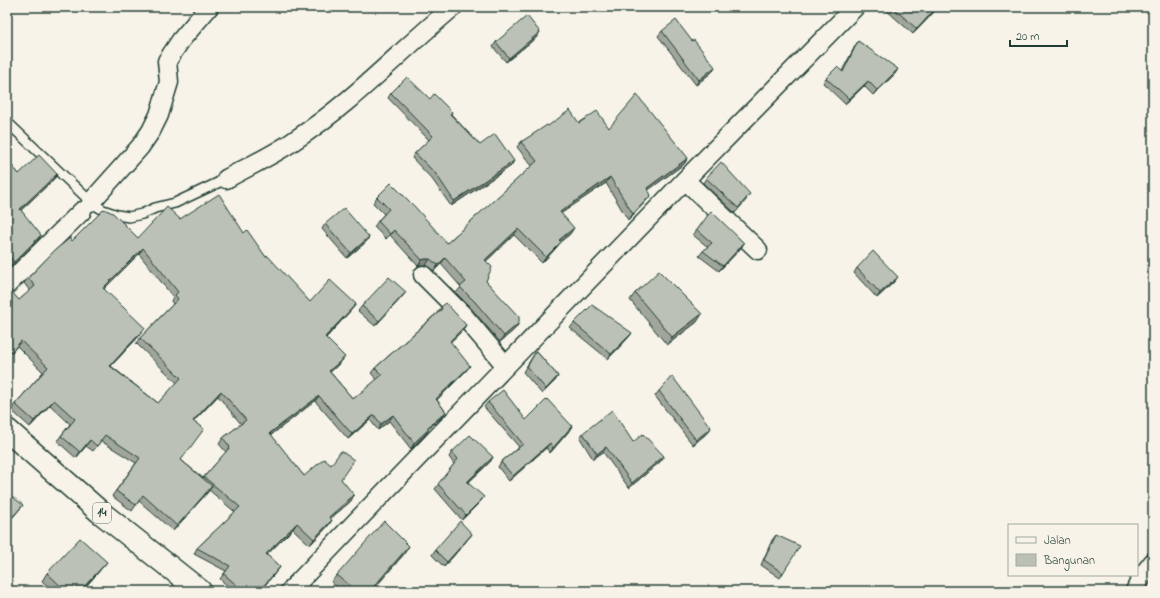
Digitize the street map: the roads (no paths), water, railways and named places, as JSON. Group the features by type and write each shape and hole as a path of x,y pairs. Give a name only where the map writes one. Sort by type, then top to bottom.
{"highway":[{"name":"14","path":"7,430 100,512 200,591"}],"street":[{"path":"7,285 86,207 140,147 151,131 159,115 169,82 167,61 209,7"},
{"path":"226,178 294,141 326,118 453,7"},
{"path":"290,591 685,180 855,7"},
{"path":"685,180 758,250"},
{"path":"423,275 463,315 506,366"},
{"path":"1135,591 1142,576 1153,562"}],"lane":[{"path":"7,122 86,207 129,217 175,203 226,178"}]}
